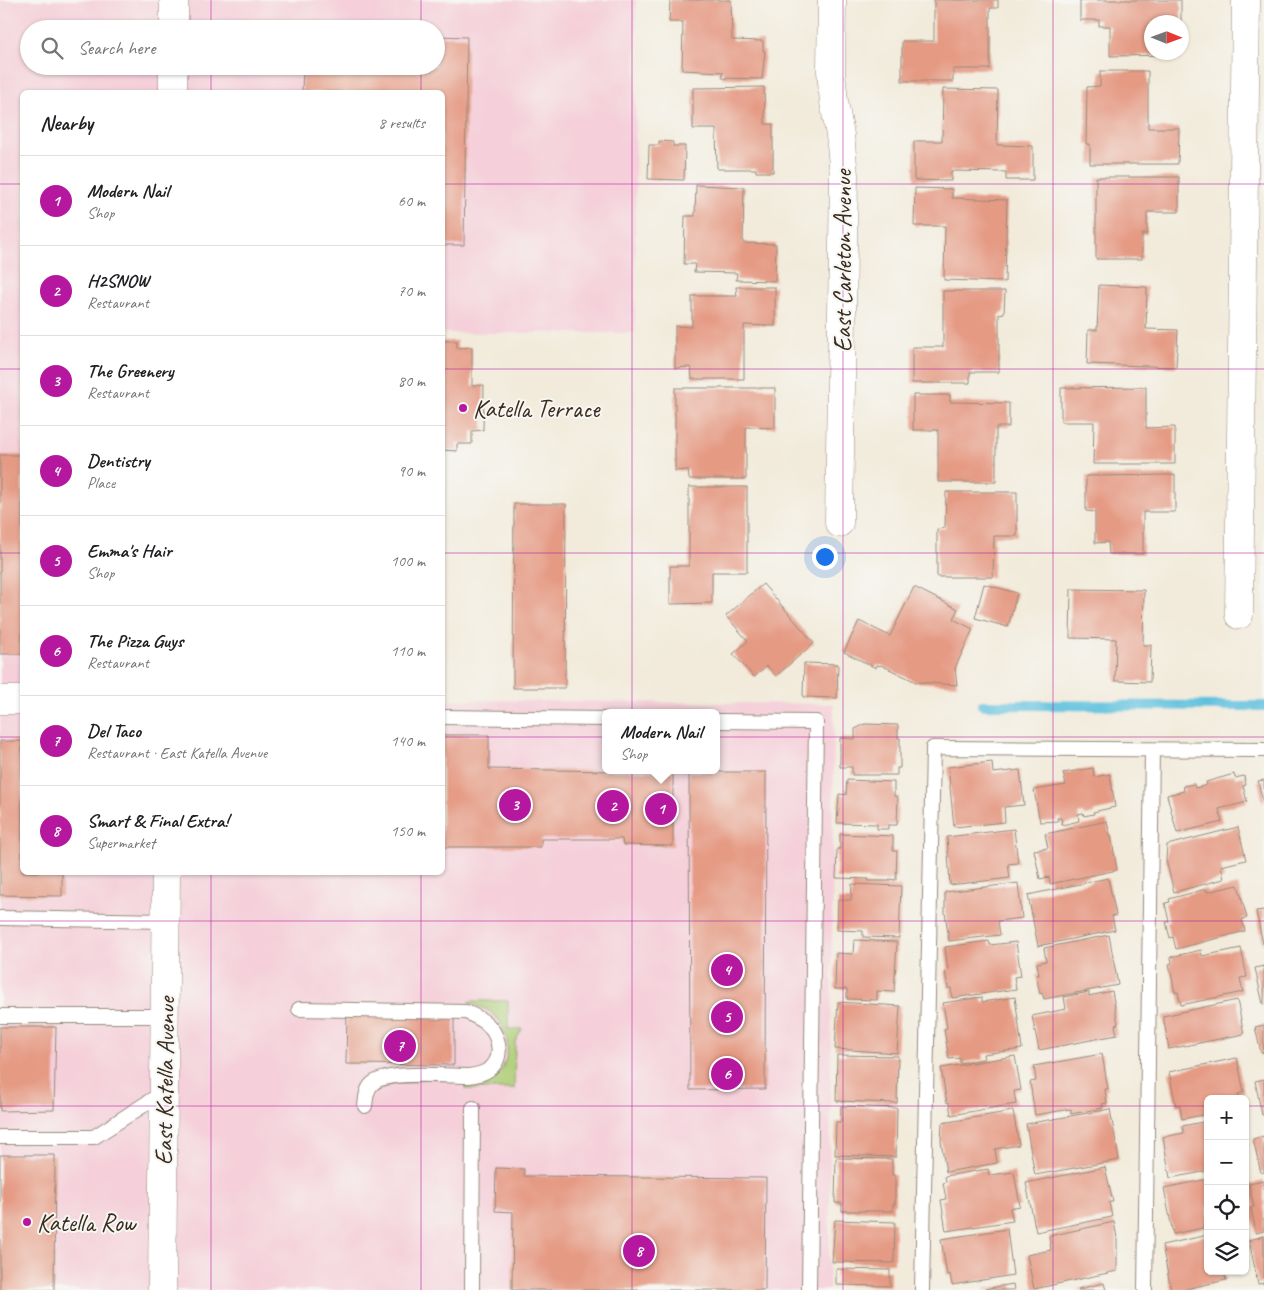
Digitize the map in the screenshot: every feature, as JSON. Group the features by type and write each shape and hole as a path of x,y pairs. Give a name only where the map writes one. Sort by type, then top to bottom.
{"street":[{"path":"174,0 174,20"},
{"name":"East Carleton Avenue","path":"832,0 831,71 844,175 839,523"},
{"path":"1239,615 1254,113 1246,0"},
{"path":"173,75 173,90"},
{"path":"0,700 20,700"},
{"name":"East Katella Avenue","path":"162,1290 166,875"}],"lane":[{"path":"445,717 602,719"},
{"path":"720,721 816,722 809,1290"},
{"path":"922,1290 933,748 1264,750"},
{"path":"1145,1290 1152,750"},
{"path":"0,918 166,921"},
{"path":"299,1009 466,1012 478,1017 489,1025 498,1037 499,1050 495,1063 489,1070 470,1076 406,1076 379,1079 370,1085 366,1094 365,1106"},
{"path":"0,1016 165,1016"},
{"path":"0,1137 94,1138 164,1092"},
{"path":"472,1290 473,1108"}],"shaded area":[{"path":"0,0 636,0 635,333 445,333 445,90 20,90 20,875 445,875 445,700 834,704 829,1290 0,1290"}],"green space":[{"path":"508,1001 508,1029 522,1029 515,1042 514,1089 466,1089 466,1085 478,1086 489,1082 497,1076 503,1067 507,1046 506,1035 502,1025 495,1016 487,1010 471,1004 469,1002"}],"building":[{"path":"670,0 731,0 732,40 763,41 763,51 765,51 762,79 722,78 723,72 682,70 683,22 669,22"},
{"path":"934,0 998,0 998,8 990,8 990,69 953,69 953,81 902,81 902,41 934,41"},
{"path":"1181,0 1181,15 1144,15 1144,56 1110,56 1110,26 1099,26 1099,20 1080,20 1080,1"},
{"path":"445,36 467,37 464,245 445,245 445,90 302,90 303,75 445,75"},
{"path":"1100,71 1148,71 1148,128 1179,128 1178,164 1090,164 1090,144 1086,144 1087,87 1100,86"},
{"path":"764,87 765,124 773,124 773,172 756,172 756,169 717,169 716,129 693,129 693,88"},
{"path":"943,89 998,90 997,145 1033,146 1033,180 1006,180 1006,172 951,171 951,181 914,180 914,141 942,141"},
{"path":"659,141 673,142 673,146 685,146 684,180 648,179 649,145 659,145"},
{"path":"1096,177 1179,177 1179,212 1147,212 1147,234 1142,234 1142,259 1096,259"},
{"path":"696,185 744,187 743,243 776,244 775,281 736,280 737,273 694,272 695,264 684,264 685,216 695,216"},
{"path":"915,188 952,189 952,198 1007,200 1005,282 944,280 945,226 914,226"},
{"path":"1099,285 1147,287 1146,329 1178,330 1176,367 1087,364 1088,330 1097,330"},
{"path":"736,287 775,287 775,326 744,325 744,379 692,379 691,367 675,368 675,326 692,327 692,296 737,296"},
{"path":"943,291 1005,291 1004,313 999,314 999,372 970,372 970,383 912,383 912,347 943,347"},
{"name":"Katella Terrace","path":"445,341 457,341 457,348 472,347 472,386 484,385 483,430 472,431 472,444 457,444 457,451 445,450"},
{"path":"1146,387 1146,428 1175,427 1175,464 1093,464 1094,422 1061,422 1061,388"},
{"path":"675,388 775,388 775,428 746,427 746,479 689,479 688,470 675,471"},
{"path":"913,395 950,395 950,402 1009,403 1009,427 996,427 996,482 938,482 938,430 913,430"},
{"path":"0,455 20,455 20,654 0,654"},
{"path":"1175,475 1175,512 1143,512 1143,554 1109,554 1108,542 1095,543 1095,512 1086,511 1086,476"},
{"path":"689,487 747,487 747,572 712,572 712,603 670,604 670,566 689,566"},
{"path":"946,492 1017,492 1017,536 994,536 993,577 937,577 937,529 945,528"},
{"path":"514,504 566,504 565,688 513,688"},
{"path":"763,584 814,643 776,676 767,666 754,677 733,654 748,641 726,616"},
{"path":"984,584 1017,593 1008,627 975,618"},
{"path":"914,587 958,609 953,619 973,629 955,668 957,685 916,682 881,665 877,665 876,668 844,652 859,621 890,636"},
{"path":"1071,589 1144,590 1143,645 1151,645 1150,682 1115,681 1116,639 1070,638"},
{"path":"804,663 838,664 837,698 803,697"},
{"path":"865,724 898,725 900,768 897,768 897,775 852,775 852,767 840,767 840,738 855,739 855,729"},
{"path":"445,735 489,735 489,769 602,771 602,774 673,774 673,846 623,845 622,839 541,839 541,847 445,847"},
{"path":"0,741 20,741 20,875 62,875 62,896 0,895"},
{"path":"992,762 993,773 1020,770 1024,805 1004,807 1005,822 954,827 948,767"},
{"path":"1093,768 1094,777 1110,774 1115,807 1084,816 1083,813 1078,814 1079,821 1062,825 1061,818 1057,818 1058,821 1040,822 1034,790 1066,785 1063,773"},
{"path":"766,772 765,1089 690,1090 689,774"},
{"path":"1234,774 1235,778 1244,776 1246,785 1243,786 1247,802 1219,809 1222,822 1177,833 1167,795 1184,791 1183,786 1194,784 1195,788 1207,785 1206,782"},
{"path":"847,780 894,782 894,796 898,797 897,825 888,825 888,829 877,829 877,824 837,823 839,794 846,795"},
{"path":"1264,780 1264,803 1263,803 1258,781"},
{"path":"1107,821 1117,870 1050,884 1049,877 1040,879 1034,850 1048,848 1045,834"},
{"path":"1238,827 1246,860 1221,866 1224,879 1174,892 1166,860 1167,845"},
{"path":"1014,829 1018,863 1008,864 1010,878 950,885 947,837"},
{"path":"840,834 893,836 893,851 897,851 896,880 868,881 869,879 836,878 837,849 840,849"},
{"path":"1108,878 1116,915 1112,916 1115,930 1038,946 1028,895"},
{"path":"1018,883 1022,918 998,921 1000,935 949,941 945,912 945,892"},
{"path":"852,884 901,886 899,938 863,937 863,931 837,930 838,900 851,900"},
{"path":"1238,885 1247,918 1242,919 1245,931 1176,949 1173,937 1170,938 1166,922 1169,922 1165,903 1170,902 1169,899 1206,889 1207,892"},
{"path":"1264,910 1264,944 1263,944 1256,911"},
{"path":"1109,935 1118,985 1044,999 1042,993 1040,994 1036,975 1039,975 1037,963 1046,961 1044,948"},
{"path":"854,940 897,942 894,992 877,991 877,1000 847,999 847,989 835,989 836,953 853,954"},
{"path":"989,941 990,945 1016,942 1021,976 1014,977 1016,989 952,998 951,988 948,988 945,971 948,970 945,947"},
{"path":"1241,948 1247,977 1240,978 1243,992 1181,1005 1178,992 1175,992 1169,964 1172,963 1171,957 1201,950 1202,956"},
{"path":"1264,966 1264,1004 1263,1004 1255,968"},
{"path":"1112,991 1118,1024 1115,1025 1117,1035 1039,1050 1032,1016 1066,1009 1064,997 1089,992 1089,996"},
{"path":"982,997 982,1002 1015,997 1022,1049 983,1054 984,1059 960,1063 960,1058 949,1059 944,1029 947,1028 943,1003"},
{"path":"1237,1000 1244,1034 1169,1049 1163,1016"},
{"path":"838,1002 900,1006 897,1053 835,1049"},
{"path":"347,1012 454,1013 454,1065 346,1064"},
{"path":"1264,1025 1264,1052 1261,1053 1255,1027"},
{"path":"0,1027 56,1027 54,1110 0,1111"},
{"path":"1102,1054 1108,1089 1105,1089 1107,1103 1102,1104 1103,1108 1071,1114 1071,1109 1035,1115 1030,1082 1036,1081 1034,1066"},
{"path":"837,1055 898,1056 897,1103 836,1101"},
{"path":"1015,1056 1021,1090 1014,1091 1016,1104 951,1115 941,1068"},
{"path":"1237,1058 1244,1092 1238,1095 1204,1095 1204,1115 1182,1119 1180,1105 1176,1106 1169,1072"},
{"path":"1264,1079 1264,1115 1262,1115 1255,1081"},
{"path":"841,1106 897,1108 896,1157 835,1155 836,1122 841,1122"},
{"path":"1110,1109 1119,1160 1035,1175 1026,1124"},
{"path":"1013,1111 1019,1145 995,1149 997,1163 946,1172 941,1141 942,1123"},
{"path":"1204,1122 1204,1172 1170,1178 1163,1137 1184,1133 1182,1126"},
{"path":"1264,1136 1264,1172 1261,1173 1253,1139"},
{"name":"Katella Row","path":"0,1155 55,1155 54,1290 0,1290"},
{"path":"836,1158 892,1159 892,1175 895,1175 895,1204 893,1204 893,1211 842,1211 842,1203 835,1203"},
{"path":"1105,1167 1113,1202 1109,1202 1112,1217 1036,1232 1026,1183"},
{"path":"496,1168 524,1169 524,1176 766,1178 765,1290 512,1290 513,1212 495,1211"},
{"path":"988,1169 989,1175 1014,1172 1020,1206 1010,1208 1013,1221 946,1231 941,1200 946,1199 943,1183 946,1182 945,1176"},
{"path":"1204,1180 1204,1228 1173,1234 1164,1188"},
{"path":"1264,1181 1264,1231 1256,1233 1251,1207 1254,1207 1249,1184"},
{"path":"835,1220 895,1222 894,1263 832,1262"},
{"path":"1114,1222 1117,1238 1117,1271 1034,1289 1027,1255 1051,1250 1049,1236"},
{"path":"1007,1229 1013,1275 952,1285 950,1274 947,1275 941,1239"},
{"path":"1204,1236 1204,1275 1225,1275 1226,1280 1181,1290 1171,1290 1162,1245"},
{"path":"1264,1236 1264,1283 1258,1284 1249,1240"},
{"path":"836,1269 890,1270 890,1286 836,1285"},
{"path":"1104,1283 1106,1290 1078,1290 1078,1289"},
{"path":"1013,1284 1014,1290 984,1290 984,1289"}],"waterway":[{"path":"982,705 1264,706"}],"place":[{"name":"Katella Terrace","path":"463,408"},
{"name":"The Greenery","path":"515,805"},
{"name":"H2SNOW","path":"613,806"},
{"name":"Modern Nail","path":"661,809"},
{"name":"Dentistry","path":"727,970"},
{"name":"Emma's Hair","path":"727,1017"},
{"name":"Del Taco","path":"400,1046"},
{"name":"The Pizza Guys","path":"727,1074"},
{"name":"Katella Row","path":"27,1222"},
{"name":"Smart & Final Extra!","path":"639,1251"}]}
